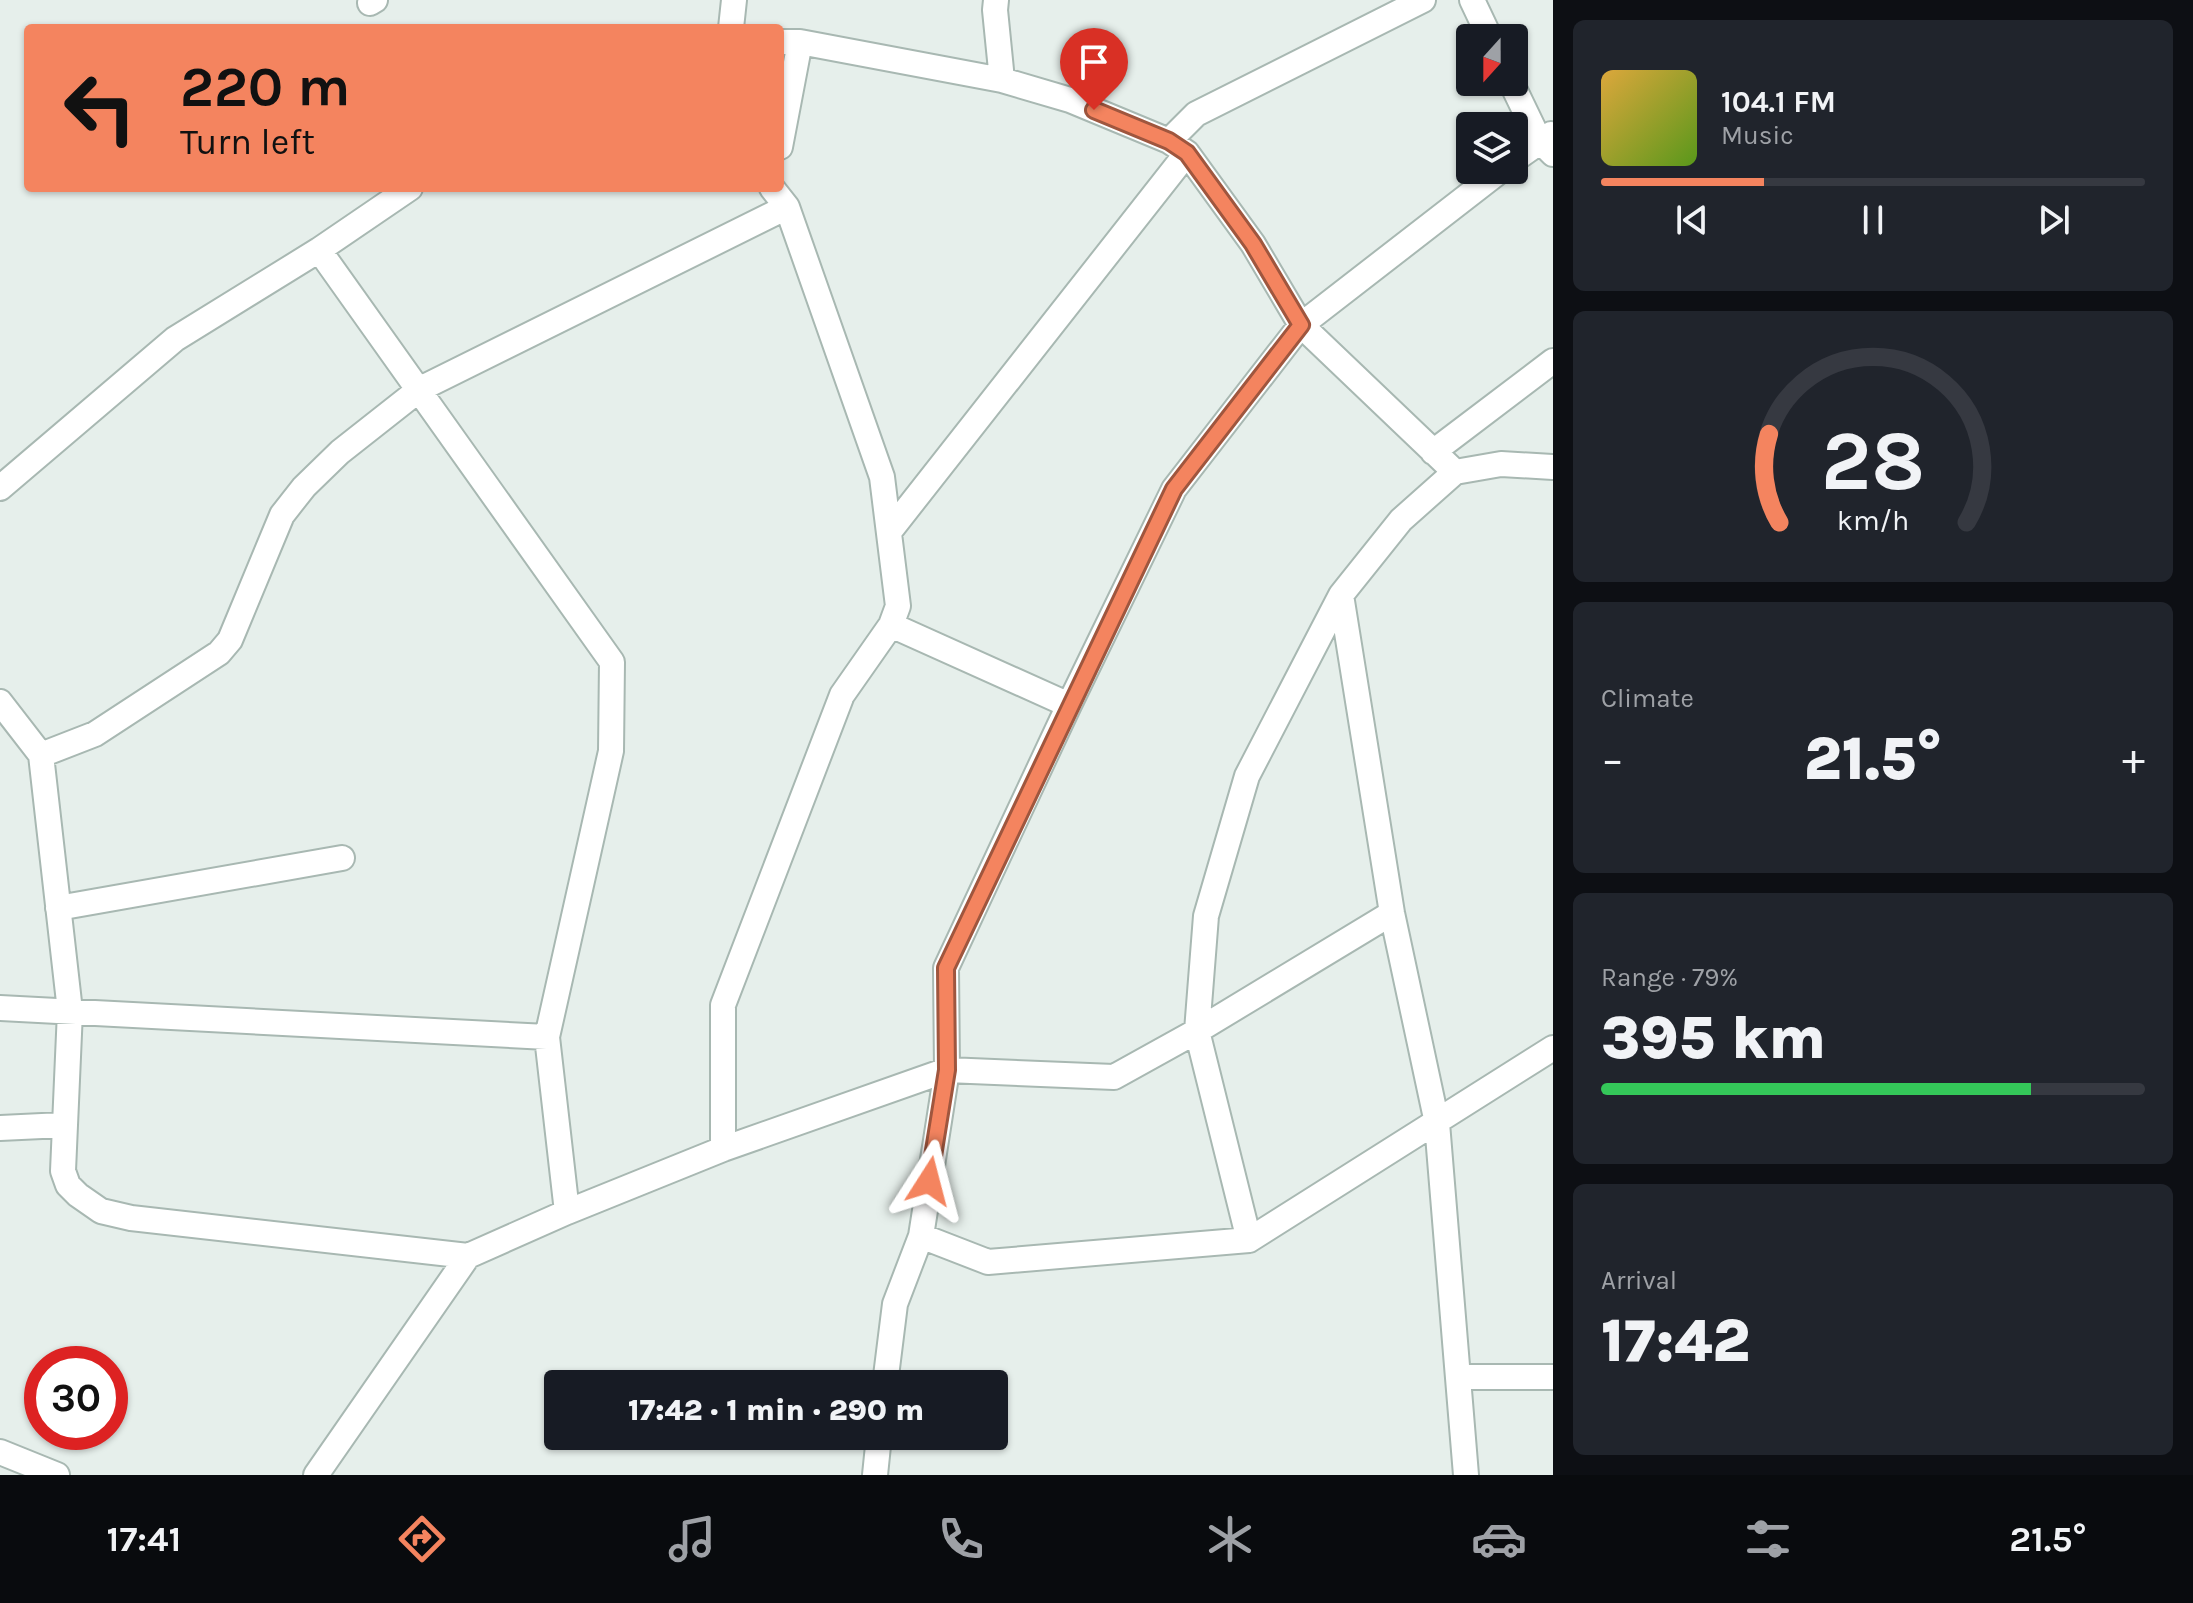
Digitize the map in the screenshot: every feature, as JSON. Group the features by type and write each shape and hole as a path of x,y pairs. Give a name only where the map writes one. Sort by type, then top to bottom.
{"street":[{"path":"731,24 734,0"},
{"path":"889,532 1178,147 1196,114 1423,0"},
{"path":"1472,0 1483,24"},
{"path":"1000,3 1002,80"},
{"path":"784,105 790,42 1002,80 1070,100 1178,147 1253,244 1301,325 1455,472"},
{"path":"1519,96 1548,143 1528,153"},
{"path":"887,1370 895,1304 921,1236 947,1070 946,968 1174,489 1301,325 1483,184"},
{"path":"0,488 175,339 319,250 404,192"},
{"path":"723,1149 723,1005 842,695 891,625 898,606 882,477 787,207 775,192"},
{"path":"41,755 95,734 219,653 230,640 282,515 304,487 340,452 420,389 787,207"},
{"path":"319,250 612,662 611,751 547,1037 567,1212"},
{"path":"1433,452 1553,361"},
{"path":"1249,1240 1197,1031 1206,916 1247,776 1341,595 1401,520 1455,472 1501,464 1553,467"},
{"path":"1341,595 1392,913 1437,1123 1466,1475"},
{"path":"891,625 1069,705"},
{"path":"0,702 41,755 70,1011 63,1171 68,1185 101,1211 131,1218 468,1256 723,1149 947,1070 1114,1077 1197,1031 1392,913"},
{"path":"58,908 342,858"},
{"path":"0,1008 547,1037"},
{"path":"921,1236 988,1262 1249,1240 1553,1048"},
{"path":"0,1128 63,1125"},
{"path":"316,1475 468,1256"},
{"path":"1458,1377 1553,1377"},
{"path":"875,1475 878,1450"},
{"path":"0,1452 57,1475"}],"route":[{"path":"929,1181 947,1070 946,968 1174,489 1301,325 1253,244 1187,153 1169,141 1094,110"}]}
